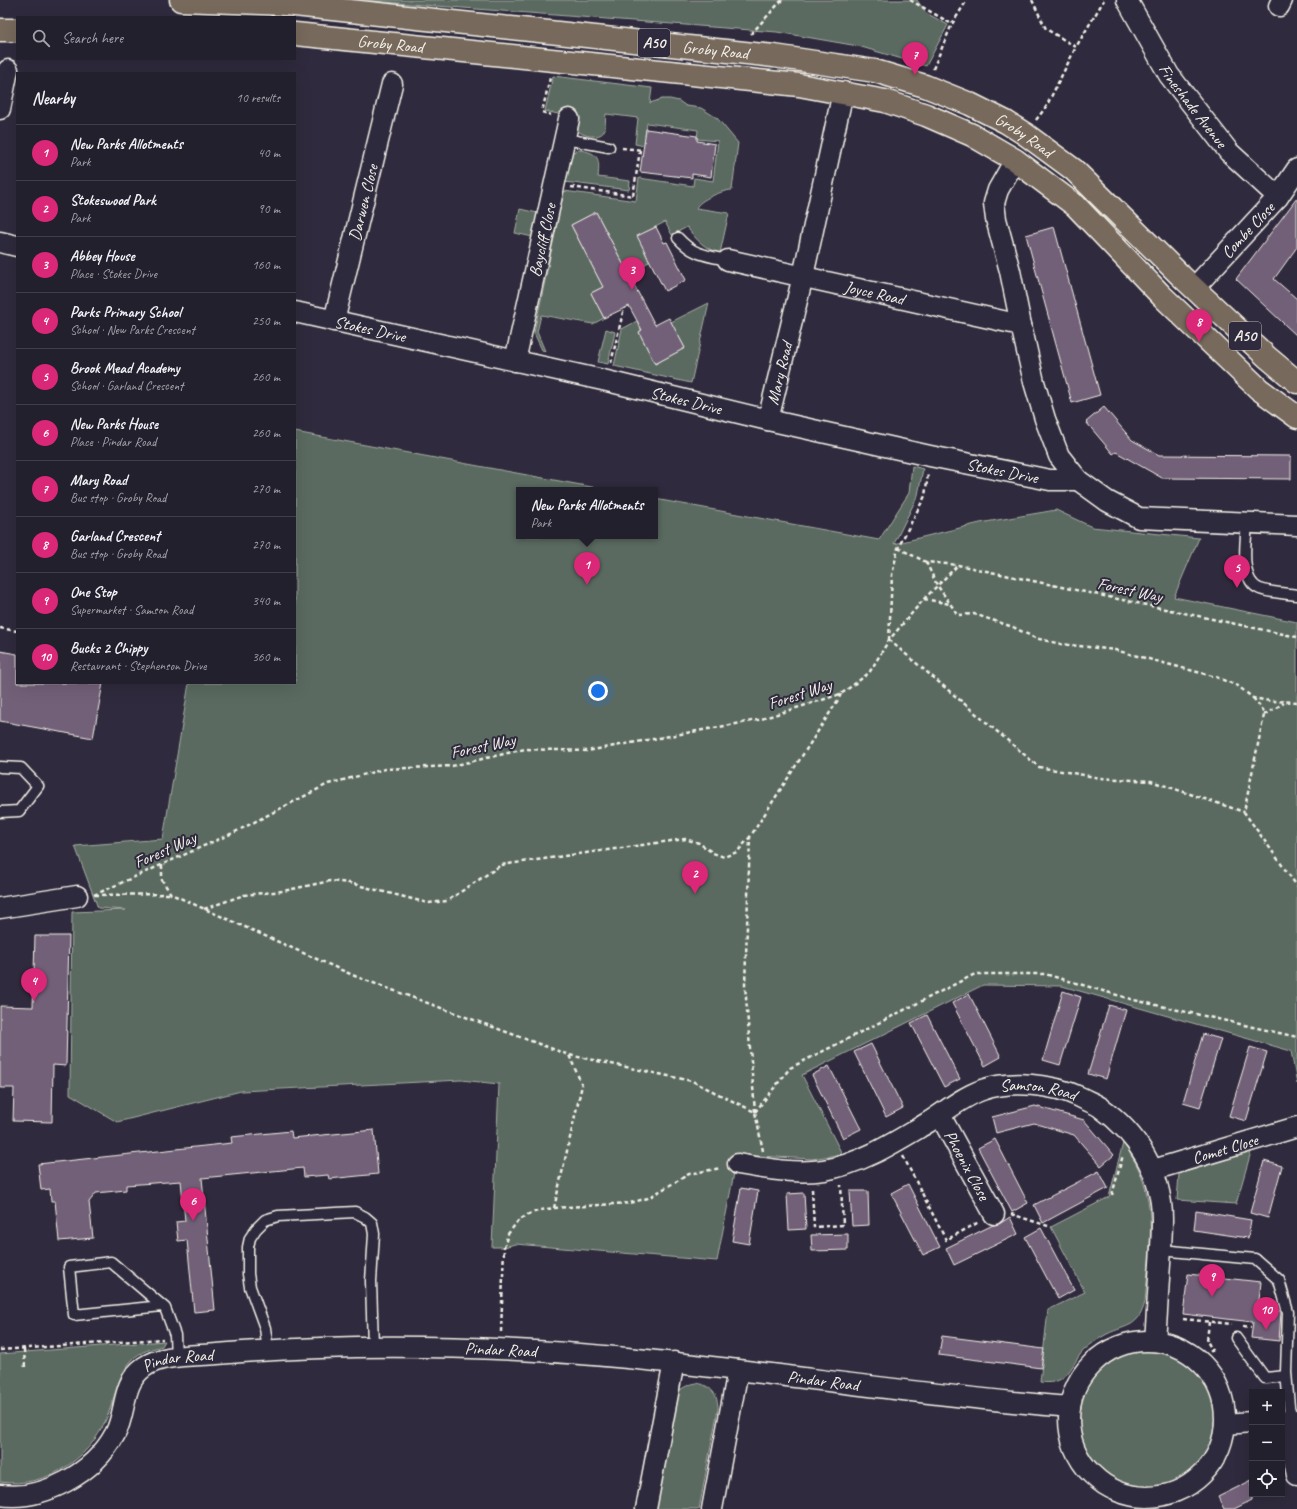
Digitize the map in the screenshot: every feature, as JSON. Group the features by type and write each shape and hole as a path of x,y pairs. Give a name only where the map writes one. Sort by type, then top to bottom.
{"main road":[{"name":"Groby Road","path":"181,0 285,4 774,56 875,71 925,86 970,104 1025,134 1074,170 1188,282 1267,357 1297,382"},
{"path":"0,30 16,30"},
{"name":"Groby Road","path":"296,34 799,85 885,101 926,115 972,135 1015,160 1076,206 1161,295 1259,389 1297,417"},
{"path":"1161,295 1188,282"}],"street":[{"name":"Fineshade Avenue","path":"1127,0 1168,75 1229,152 1278,197"},
{"path":"0,109 8,70"},
{"name":"Darwen Close","path":"334,321 392,84"},
{"name":"Mary Road","path":"768,420 803,276 843,92"},
{"name":"Baycliff Close","path":"515,361 569,119"},
{"path":"1015,160 998,190 994,203 996,219 1010,271 1034,382 1059,456 1078,480 1107,501 1139,518 1247,524 1297,525"},
{"name":"Combe Close","path":"1188,282 1278,197 1297,170"},
{"path":"0,242 16,246"},
{"name":"Joyce Road","path":"728,260 1021,324"},
{"name":"Stokes Drive","path":"296,312 607,381 768,420 930,456 1050,480 1078,480"},
{"path":"0,908 84,896"},
{"name":"Samson Road","path":"738,1164 766,1169 795,1171 824,1170 856,1161 896,1142 940,1115 961,1100 983,1090 1026,1085 1050,1088 1071,1093 1099,1106 1116,1120 1134,1139 1153,1170 1159,1192 1162,1218 1155,1341"},
{"name":"Phoenix Close","path":"940,1115 994,1214"},
{"name":"Comet Close","path":"1153,1170 1297,1127"},
{"path":"1155,1341 1178,1347 1198,1360 1214,1378 1223,1400 1225,1424 1222,1443 1213,1461 1205,1472 1166,1502 1122,1493 1103,1484 1087,1469 1075,1450 1069,1429 1070,1407 1075,1388 1085,1371 1099,1357 1116,1347 1135,1342 1155,1341"},
{"name":"Pindar Road","path":"6,1500 36,1493 64,1483 96,1460 116,1432 128,1387 133,1377 141,1368 151,1362 176,1358 306,1348 373,1346 501,1348 674,1362 858,1385 1070,1407"},
{"path":"646,1509 674,1362"},
{"path":"712,1509 738,1370"},
{"path":"1290,1418 1292,1451 1297,1475"},
{"path":"1225,1424 1249,1422"}],"lane":[{"path":"565,139 609,147"},
{"path":"678,238 686,247 694,252 705,256 728,260"},
{"path":"1247,524 1245,559 1246,571 1251,581 1259,589 1297,595"},
{"path":"0,767 21,768 38,786 19,811 0,812"},
{"path":"268,1351 265,1328 250,1287 248,1247 250,1238 265,1220 278,1216 347,1212 355,1212 365,1217 372,1223 374,1234 371,1281 373,1346"},
{"path":"1160,1250 1255,1260 1279,1280 1288,1312 1286,1376 1290,1418"},
{"path":"162,1306 74,1315 69,1268 111,1262 165,1308 175,1338 176,1358"},
{"path":"1236,1338 1265,1378 1286,1376"}],"path":[{"path":"747,39 782,0"},
{"path":"910,0 952,24"},
{"path":"930,75 952,24 967,0"},
{"path":"1032,0 1046,29 1076,47"},
{"path":"1034,124 1046,107 1076,47 1104,0"},
{"path":"553,61 542,112 569,119"},
{"path":"555,185 633,196 641,150 609,147"},
{"path":"607,381 624,308"},
{"path":"930,456 925,496 898,548 892,575 890,640 1039,767 1100,778 1151,781 1244,812 1297,886"},
{"name":"Forest Way","path":"898,548 926,562 958,566 1297,637"},
{"path":"926,562 937,585 958,615 974,614 1013,627 1035,638 1061,644 1115,650 1216,677 1238,686 1253,698 1261,707 1264,716 1244,812"},
{"name":"Forest Way","path":"84,896 162,865 235,832 328,784 386,769 452,766 525,749 587,751 758,720 841,694 869,673 890,640 924,599 958,566"},
{"path":"924,599 950,604"},
{"path":"0,628 16,631"},
{"path":"204,909 244,895 283,891 330,880 349,883 428,903 447,902 501,865 685,839 699,843 713,853 724,857 737,852 750,837 841,694"},
{"path":"1253,698 1297,702"},
{"path":"1264,716 1284,702"},
{"path":"750,837 745,985 755,1112 766,1169"},
{"path":"162,865 162,880 171,894"},
{"path":"84,896 171,894 357,977 570,1055 692,1081 755,1112"},
{"path":"755,1112 790,1068 975,974 1045,974 1134,1000 1297,1037"},
{"path":"554,1208 582,1085 570,1055"},
{"path":"1112,1195 1125,1146 1134,1139"},
{"path":"896,1142 946,1240 1001,1211 1051,1227"},
{"path":"501,1348 504,1247 508,1234 518,1222 529,1214 540,1210 630,1204 648,1198 689,1174 718,1167 735,1169 738,1164"},
{"path":"811,1170 814,1227 843,1225 840,1165"},
{"path":"1183,1319 1251,1327"},
{"path":"1209,1322 1207,1341 1212,1350 1209,1353"},
{"path":"0,1350 175,1338"},
{"path":"24,1349 25,1369"}],"green space":[{"path":"358,0 917,0 926,13 948,25 926,66 858,46 777,32"},
{"path":"553,76 652,88 650,103 662,99 670,99 679,101 686,106 701,108 717,118 738,143 732,190 712,196 696,208 729,213 720,253 701,243 687,227 672,235 665,222 638,236 649,262 628,273 596,212 571,225 603,287 591,293 604,318 593,324 541,315 537,332 545,351 542,350 534,333 564,191 636,201 639,178 693,186 694,178 713,181 718,141 697,139 698,130 647,123 644,146 635,144 638,118 606,114 605,129 602,134 594,136 585,135 576,128 575,118 545,111"},
{"path":"580,150 591,153 597,158 599,166 598,177 630,181 629,190 564,182 570,154"},
{"path":"520,209 542,214 537,238 515,233"},
{"path":"709,303 691,383 614,366 622,329 637,321 641,330 639,332 655,364 685,348 671,322"},
{"path":"606,329 615,332 608,364 598,362"},
{"path":"296,432 592,487 516,487 516,539 658,539 658,500 879,540 909,493 912,466 923,469 918,495 894,544 980,523 1056,510 1092,527 1199,538 1174,597 1297,622 1297,1084 1291,1051 1062,986 983,985 802,1075 842,1154 812,1159 740,1155 734,1173 717,1261 515,1244 504,1247 492,1247 499,1084 461,1080 241,1091 117,1122 70,1094 72,912 126,910 98,908 75,846 163,839 189,684 296,684"},
{"path":"1123,1143 1135,1162 1143,1181 1148,1200 1150,1239 1145,1302 1139,1317 1135,1321 1095,1341 1078,1357 1065,1376 1056,1381 1045,1383 1040,1382 1048,1310 1085,1292 1051,1227 1109,1197"},
{"path":"1251,1152 1236,1204 1177,1200 1179,1174"},
{"path":"165,1341 162,1346 139,1354 128,1365 118,1383 103,1426 94,1441 82,1454 53,1474 36,1480 18,1483 0,1482 0,1354"},
{"path":"1148,1351 1168,1354 1186,1363 1201,1377 1214,1400 1217,1420 1214,1440 1205,1458 1191,1473 1168,1486 1148,1489 1128,1486 1110,1477 1095,1463 1082,1440 1079,1420 1082,1400 1091,1382 1105,1367 1128,1354"},
{"path":"697,1383 707,1386 713,1392 718,1404 699,1509 655,1509 677,1392 691,1384"}],"building":[{"path":"646,129 697,136 697,141 715,144 711,177 692,174 692,178 640,172"},
{"path":"1297,198 1297,247 1274,279 1297,299 1297,336 1236,279"},
{"path":"596,212 655,325 669,318 685,348 655,364 639,332 642,330 629,306 604,318 591,293 603,287 571,225"},
{"path":"656,227 664,243 667,242 686,280 665,291 637,236"},
{"path":"1054,227 1100,395 1072,403 1026,235"},
{"path":"1104,407 1132,440 1159,455 1291,456 1291,479 1162,478 1116,452 1113,454 1086,422"},
{"path":"0,651 16,654 16,684 103,684 93,738 0,721"},
{"path":"35,936 69,936 66,1066 53,1065 52,1122 13,1121 14,1088 0,1088 0,1006 33,1007"},
{"path":"1063,991 1081,997 1060,1065 1043,1060"},
{"path":"969,994 1001,1057 985,1066 952,1003"},
{"path":"1109,1005 1126,1010 1106,1079 1088,1074"},
{"path":"927,1015 960,1079 944,1087 911,1023"},
{"path":"1203,1034 1221,1039 1200,1107 1183,1102"},
{"path":"871,1044 903,1108 886,1117 854,1052"},
{"path":"1250,1047 1267,1052 1246,1121 1229,1116"},
{"path":"829,1066 861,1129 843,1138 812,1075"},
{"path":"1035,1106 1084,1120 1114,1155 1101,1166 1074,1135 1034,1123 996,1133 992,1117"},
{"path":"374,1130 378,1174 329,1179 328,1175 304,1177 303,1168 202,1178 215,1310 194,1312 187,1240 178,1241 176,1222 185,1221 181,1181 126,1185 126,1190 96,1193 89,1202 93,1238 59,1241 55,1201 51,1201 50,1189 41,1190 38,1164 232,1143 231,1137 291,1131 292,1138"},
{"path":"995,1139 1028,1203 1012,1212 978,1148"},
{"path":"1264,1161 1282,1166 1268,1218 1250,1213"},
{"path":"1099,1171 1108,1188 1043,1223 1034,1205"},
{"path":"908,1184 940,1247 923,1255 891,1193"},
{"path":"741,1188 758,1191 749,1244 732,1241"},
{"path":"850,1191 868,1191 869,1225 852,1226"},
{"path":"804,1193 806,1229 789,1230 787,1194"},
{"path":"1196,1211 1251,1220 1248,1238 1194,1230"},
{"path":"1010,1217 1018,1234 954,1265 946,1248 993,1225 999,1224"},
{"path":"1041,1228 1074,1290 1058,1299 1025,1237"},
{"path":"848,1234 848,1250 812,1251 811,1235"},
{"path":"1188,1274 1261,1282 1258,1309 1281,1311 1279,1341 1251,1338 1253,1322 1183,1314"},
{"path":"942,1336 1044,1349 1041,1368 939,1355"},
{"path":"1249,1482 1249,1497 1252,1497 1252,1500 1234,1509 1224,1509 1218,1497"}],"place":[{"name":"Mary Road","path":"915,75"},
{"name":"Abbey House","path":"632,290"},
{"name":"Garland Crescent","path":"1199,342"},
{"name":"New Parks Allotments","path":"587,585"},
{"name":"Brook Mead Academy","path":"1237,588"},
{"name":"Stokeswood Park","path":"695,894"},
{"name":"Parks Primary School","path":"34,1001"},
{"name":"New Parks House","path":"193,1221"},
{"name":"One Stop","path":"1212,1297"},
{"name":"Bucks 2 Chippy","path":"1266,1330"}]}
